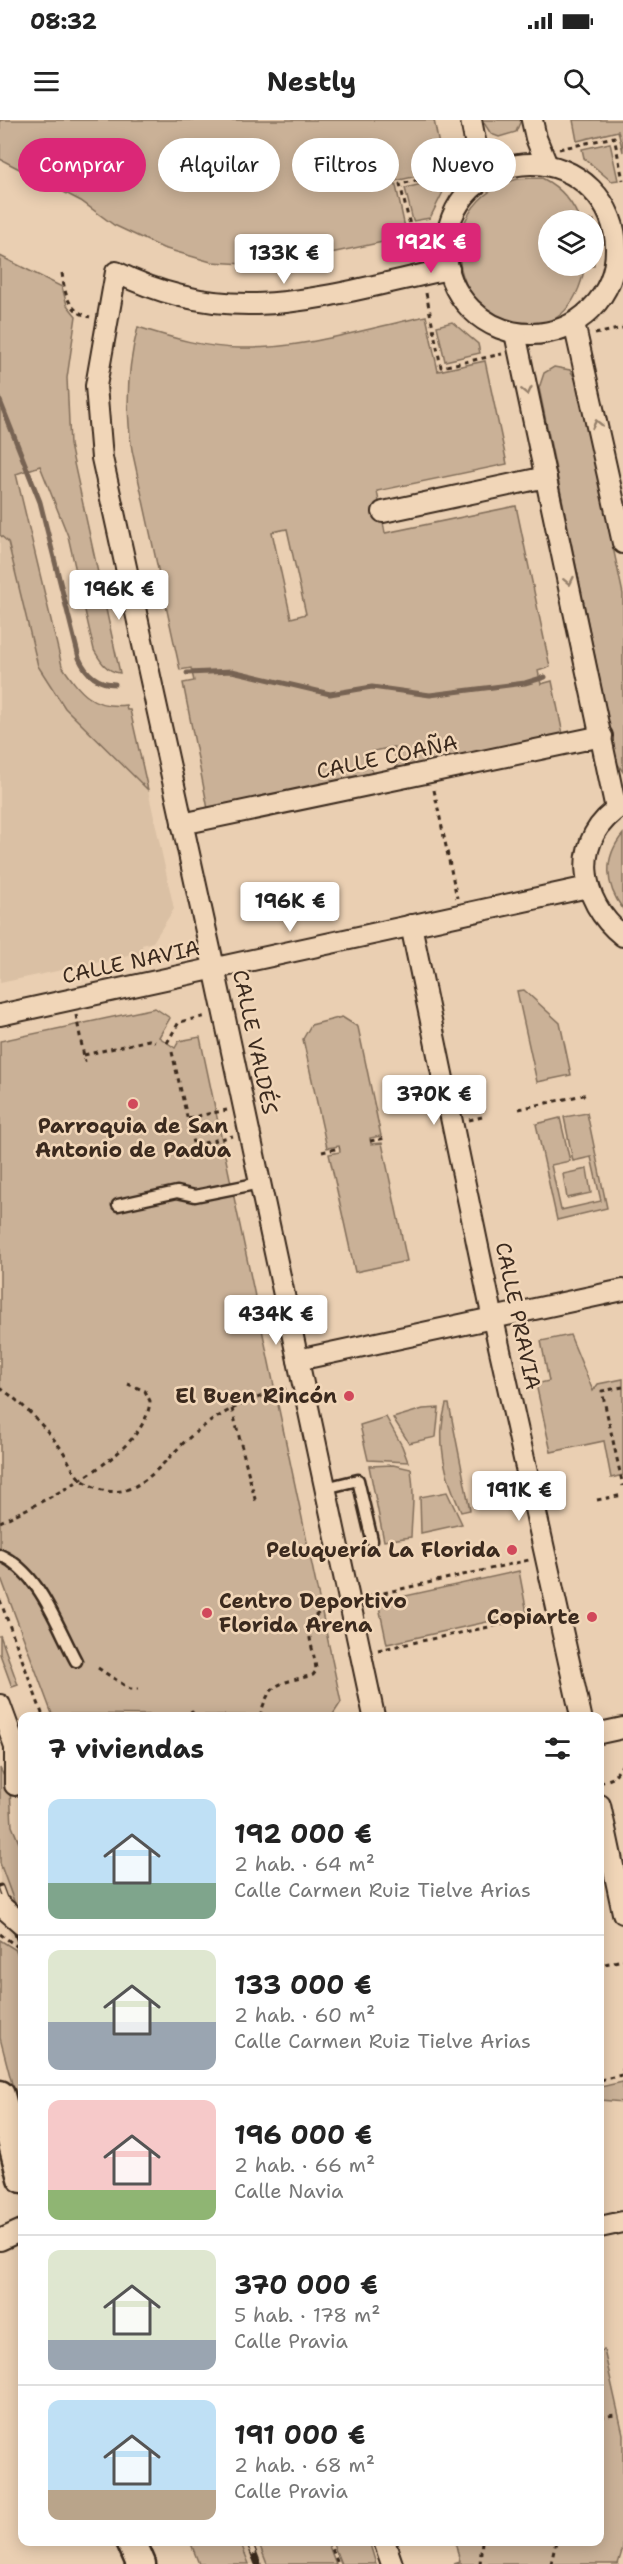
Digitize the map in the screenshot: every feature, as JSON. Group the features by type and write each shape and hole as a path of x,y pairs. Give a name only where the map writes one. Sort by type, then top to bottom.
{"main road":[{"path":"0,2095 18,2163"},
{"path":"132,2546 141,2564"}],"street":[{"path":"471,120 475,138"},
{"path":"532,120 545,159"},
{"path":"468,192 459,202 448,228 446,255 452,282 467,306 489,324 515,333 536,335 576,330 608,286 619,236 608,212 593,190 572,174 545,159 516,165"},
{"name":"CALLE VALDÉS","path":"373,1712 244,1106 102,459 96,386 116,272 183,298 235,306 290,303 449,269"},
{"path":"576,330 615,465 623,543"},
{"path":"515,333 602,736 620,807 598,828 590,846 586,866 588,887 596,908 608,925 623,936"},
{"path":"383,512 546,477"},
{"name":"CALLE COAÑA","path":"182,824 602,736"},
{"name":"CALLE NAVIA","path":"0,1015 588,887"},
{"name":"CALLE PRAVIA","path":"411,925 493,1319 580,1712"},
{"path":"298,1360 623,1290"},
{"path":"0,1705 18,1746"},
{"path":"604,1732 623,1728"},
{"path":"12,1788 18,1754"},
{"path":"604,1824 623,1913"},
{"path":"0,1905 18,1921"},
{"path":"604,2226 623,2222"},
{"path":"0,2240 18,2232"},
{"path":"386,2546 392,2564"}],"lane":[{"path":"118,1205 177,1192 195,1196 260,1183"},
{"path":"325,1488 358,1480 372,1540"},
{"path":"0,1555 12,1560 29,1574 76,1662"}],"path":[{"path":"545,159 614,137 623,180"},
{"path":"62,273 69,304 77,314 107,322"},
{"path":"576,330 623,328"},
{"path":"409,777 411,784 432,779 460,915"},
{"path":"73,999 86,1062"},
{"path":"167,1043 179,1022 223,1012"},
{"path":"84,1055 148,1040 155,1042"},
{"path":"172,1052 194,1144 249,1132"},
{"path":"519,1109 588,1094"},
{"path":"188,1118 244,1106"},
{"path":"370,1141 386,1138"},
{"path":"322,1152 340,1149"},
{"path":"0,1522 57,1496 128,1446 145,1423 150,1401 145,1391 128,1384"},
{"path":"0,1388 11,1395 62,1449 80,1480 103,1490 129,1490 150,1478 194,1433 232,1408 252,1399 303,1385"},
{"path":"623,1387 602,1391 623,1486"},
{"path":"232,1408 256,1503"},
{"path":"597,1500 623,1495"},
{"path":"261,1712 264,1699 271,1688 283,1682 313,1675 316,1671 309,1629 322,1610 349,1600 546,1557"},
{"path":"0,1600 42,1712"},
{"path":"360,1654 558,1612"},
{"path":"304,1645 310,1643"},
{"path":"98,1668 130,1689 138,1689"},
{"path":"604,1781 613,1778 623,1764"},
{"path":"0,1934 18,1947"},
{"path":"605,1964 623,1960"},
{"path":"604,2079 622,2075 623,2069"},
{"path":"604,2416 616,2415"},
{"path":"331,2546 338,2564"},
{"path":"480,2564 482,2546"},
{"path":"551,2564 555,2546"}],"shaded area":[{"path":"0,120 434,120 438,138 411,138 411,177 399,180 399,138 292,138 292,192 397,192 407,237 288,262 262,265 211,262 163,248 114,225 81,201 64,192 146,192 146,138 18,138 18,168 0,159"},
{"path":"482,120 521,120 516,132 499,137 491,134"},
{"path":"573,120 623,120 623,152 618,131 577,141"},
{"path":"610,143 618,180 611,181 584,158 582,149"},
{"path":"542,178 567,198 574,210 538,210 538,276 582,276 569,305 550,321 526,326 496,316 482,306 468,289 459,251 466,220 474,207 490,192 516,192 516,180"},
{"path":"411,187 411,192 443,192 430,218 413,221 405,188"},
{"path":"0,256 62,287 67,305 76,316 67,378 70,445 120,673 107,668 94,650 68,536 40,466 16,474 62,666 88,697 104,704 126,705 127,710 130,710 148,790 65,708 38,666 8,542 0,535"},
{"path":"426,316 438,371 485,361 507,464 377,491 385,533 516,506 550,667 538,671 541,684 552,681 564,739 398,774 394,747 369,752 373,779 209,814 183,683 194,681 191,668 180,670 132,450 128,419 128,388 131,358 138,327 202,344 241,348 311,342","holes":["287,529 306,614 291,618 272,532"]},
{"path":"452,322 478,344 480,353 445,361 437,326"},
{"path":"554,367 570,370 578,383 623,594 623,772 617,763 539,388 544,373"},
{"path":"0,535 8,542 38,666 65,708 148,790 174,909 153,942 142,945 143,953 0,983"},
{"path":"623,834 623,909 610,881 609,862"},
{"path":"524,990 560,1023 571,1075 537,1082 517,991"},
{"path":"155,1008 170,1018 159,1037 175,1048 179,1041 200,1037 341,1702 335,1712 51,1712 0,1575 0,1041"},
{"path":"342,1017 358,1027 381,1136 370,1138 371,1144 382,1143 407,1261 355,1272 329,1154 340,1152 339,1146 327,1148 303,1039 311,1025"},
{"path":"587,1113 607,1208 557,1220 536,1124 560,1118 570,1161 551,1165 561,1210 601,1201 591,1157 573,1161 564,1117"},
{"path":"587,1169 591,1193 567,1198 563,1174"},
{"path":"570,1335 593,1391 598,1384 623,1379 623,1475 611,1478 604,1441 551,1452 536,1384 549,1381 541,1341"},
{"path":"446,1404 449,1404 470,1510 461,1512 447,1473 442,1446"},
{"path":"439,1408 436,1437 409,1443 393,1418 423,1409"},
{"path":"386,1417 408,1462 368,1460 360,1425"},
{"path":"393,1465 411,1469 413,1496 411,1537 384,1541 369,1466"},
{"path":"447,1492 462,1524 421,1533 420,1497"},
{"path":"519,1571 527,1613 387,1644 378,1602"},
{"path":"0,1635 18,1685 12,1687 0,1654"},
{"path":"0,1768 10,1789 12,1826 18,1840 18,1912 0,1863"},
{"path":"0,1863 18,1912 18,1956 0,1908"},
{"path":"0,1940 16,1950 18,1956 18,2107 0,2038"},
{"path":"623,2082 623,2102 604,2100 604,2086"},
{"path":"604,2350 623,2434 623,2548 618,2564 454,2564 460,2562 456,2546 604,2546"},
{"path":"192,2546 242,2546 249,2564 199,2564"},
{"path":"242,2546 260,2546 267,2564 249,2564"},
{"path":"260,2546 329,2546 336,2564 267,2564"},
{"path":"334,2546 371,2546 376,2564 341,2564"}],"waterway":[{"path":"0,401 40,502 79,658 93,677 109,684 115,684"},
{"path":"187,673 232,671 330,694 372,687 430,695 525,683 545,677"}],"railway":[{"path":"0,1887 18,1936"},
{"path":"251,2546 258,2564"}],"place":[{"name":"Parroquia de San Antonio de Padua","path":"133,1104"},
{"name":"El Buen Rincón","path":"349,1396"},
{"name":"Peluquería La Florida","path":"512,1550"},
{"name":"Centro Deportivo Florida Arena","path":"207,1613"},
{"name":"Copiarte","path":"592,1617"}]}
